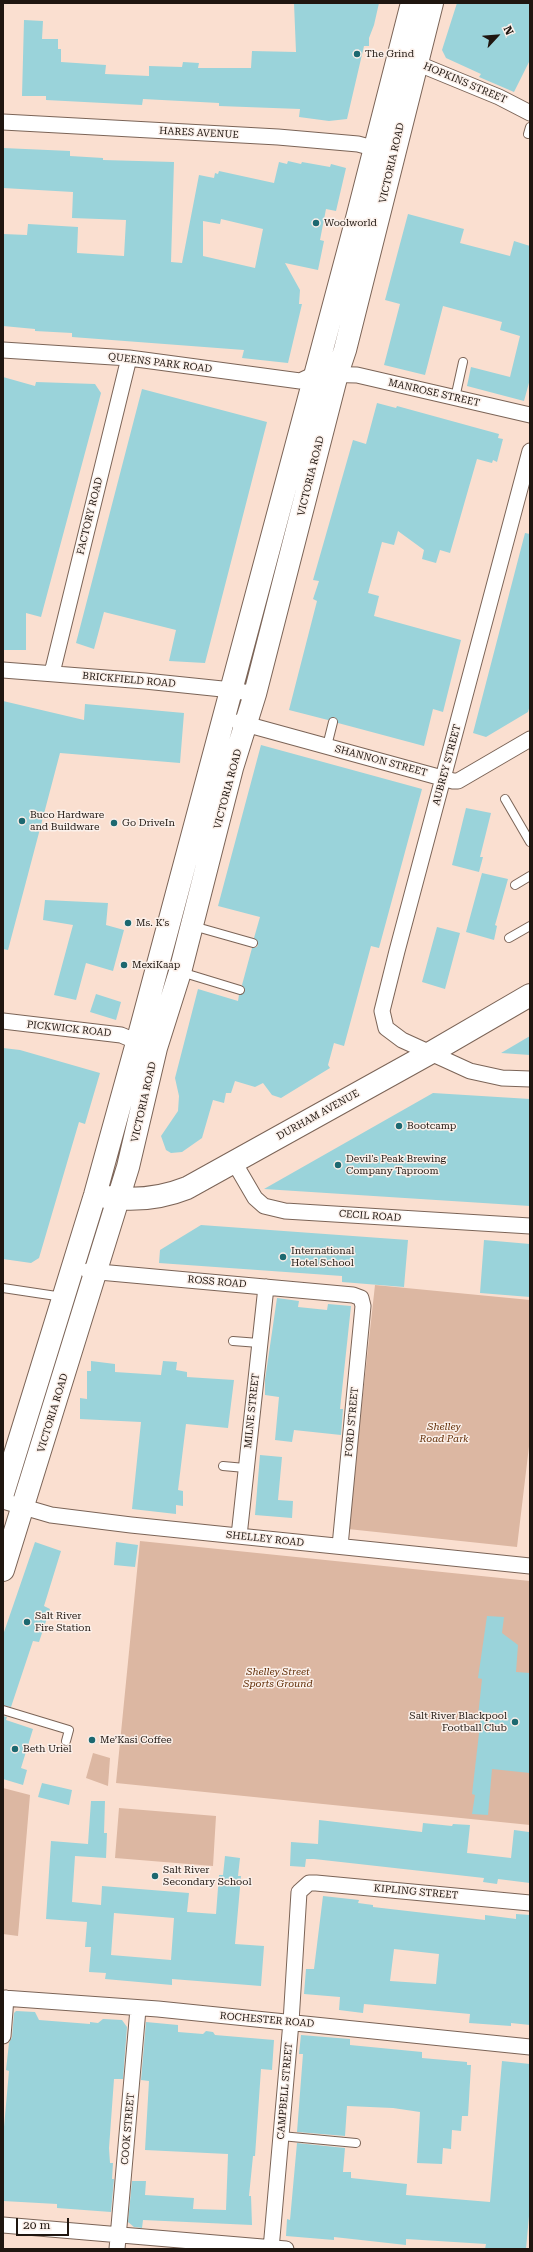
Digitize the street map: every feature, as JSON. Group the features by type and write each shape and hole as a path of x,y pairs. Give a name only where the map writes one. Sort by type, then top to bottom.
{"main road":[{"name":"VICTORIA ROAD","path":"408,60 412,3"},
{"name":"VICTORIA ROAD","path":"74,1299 96,1272 128,1167 146,1046 224,718 315,374 384,151 408,60 432,3"},
{"name":"VICTORIA ROAD","path":"3,1570 24,1506 32,1437 74,1299 72,1268 95,1195 146,1046 180,972 245,724 255,694 337,374 355,313 384,151"},
{"name":"DURHAM AVENUE","path":"95,1195 119,1199 171,1195 187,1188 432,1052 530,995"},
{"name":"VICTORIA ROAD","path":"3,1493 32,1437"}],"street":[{"name":"HOPKINS STREET","path":"408,60 530,112"},
{"name":"HARES AVENUE","path":"3,122 278,137 358,144 384,151"},
{"name":"QUEENS PARK ROAD","path":"3,350 129,358 300,381 315,374 337,374"},
{"name":"FACTORY ROAD","path":"52,673 129,358"},
{"name":"MANROSE STREET","path":"337,374 357,375 530,415"},
{"name":"AUBREY STREET","path":"530,451 382,1011 386,1028 402,1040 432,1052 470,1071 502,1078 530,1079"},
{"name":"BRICKFIELD ROAD","path":"3,670 52,673 232,690 255,694"},
{"name":"SHANNON STREET","path":"224,718 458,781 530,739"},
{"name":"PICKWICK ROAD","path":"3,1021 121,1035 146,1046"},
{"name":"CECIL ROAD","path":"234,1162 255,1198 264,1206 285,1211 530,1226"},
{"name":"ROSS ROAD","path":"72,1268 96,1272 353,1295 361,1298"},
{"name":"MILNE STREET","path":"239,1536 266,1287"},
{"name":"FORD STREET","path":"340,1546 363,1306 361,1298"},
{"name":"SHELLEY ROAD","path":"3,1501 51,1515 530,1566"},
{"name":"KIPLING STREET","path":"303,1887 316,1883 530,1903"},
{"name":"CAMPBELL STREET","path":"271,2248 291,2022 298,1899 299,1892 303,1887"},
{"name":"ROCHESTER ROAD","path":"5,1998 291,2022 530,2047"},
{"path":"3,2036 5,1998"},
{"name":"COOK STREET","path":"117,2242 138,2008"},
{"path":"3,2225 117,2242 286,2249"}],"lane":[{"path":"455,398 463,362"},
{"path":"327,746 333,722"},
{"path":"505,799 530,842"},
{"path":"515,885 530,876"},
{"path":"192,926 253,943"},
{"path":"508,938 530,926"},
{"path":"180,972 240,990"},
{"path":"3,1288 74,1299"},
{"path":"233,1341 259,1343"},
{"path":"222,1466 246,1468"},
{"path":"3,1710 69,1730 66,1741"},
{"path":"281,2136 356,2143"}],"green space":[{"name":"Shelley Road Park","path":"375,1285 530,1300 530,1438 517,1547 348,1529"},
{"name":"Shelley Street Sports Ground","path":"140,1541 530,1581 530,1825 116,1783"},
{"path":"93,1753 110,1758 108,1786 86,1778"},
{"path":"3,1788 30,1795 18,1936 3,1934"},
{"path":"119,1808 216,1816 213,1866 115,1858"}],"building":[{"path":"294,3 379,3 374,25 369,38 369,46 364,46 347,119 329,121 299,117 300,109 219,106 219,103 143,99 142,105 46,100 46,96 22,96 24,20 43,21 42,39 58,39 58,49 61,49 61,62 106,65 105,74 149,76 149,66 182,67 183,62 199,63 198,68 251,68 252,51 296,52"},
{"path":"457,3 530,3 530,60 514,92 479,77 481,74 446,58 442,50"},
{"path":"3,148 70,151 70,156 103,158 103,160 174,162 171,262 182,263 199,175 214,178 215,173 218,174 219,171 274,183 279,162 287,164 288,161 301,164 302,162 330,167 331,164 346,168 336,211 326,209 320,240 324,241 318,270 285,263 300,290 299,304 302,304 288,363 242,358 244,350 72,337 72,333 35,331 35,329 3,326 3,234 27,235 28,224 78,227 77,253 124,256 126,220 72,218 73,192 3,188","holes":["221,219 263,229 255,268 203,256 203,221 220,224"]},
{"path":"408,214 464,229 460,243 510,256 514,241 530,246 530,379 524,401 467,386 471,367 510,377 520,336 500,330 502,322 443,306 425,375 384,365 400,304 385,300"},
{"path":"3,377 35,386 36,382 95,384 101,393 41,617 26,613 26,650 3,650"},
{"path":"142,389 267,422 205,663 169,661 176,630 104,612 94,649 76,643"},
{"path":"377,403 396,408 397,406 499,434 498,438 503,439 497,462 493,460 492,463 477,459 450,553 440,550 436,563 422,559 424,550 398,531 394,545 382,542 368,593 379,596 374,616 461,640 443,712 433,709 424,746 338,723 335,717 328,720 289,710 317,601 313,599 319,581 313,580 353,440 366,444"},
{"path":"525,533 530,534 530,705 528,712 486,737 473,733"},
{"path":"3,701 84,720 85,704 184,713 180,763 60,753 8,950 3,949"},
{"path":"261,745 422,789 379,948 371,946 344,1046 334,1043 328,1065 330,1068 281,1098 272,1095 263,1083 255,1087 235,1081 231,1093 226,1093 224,1103 213,1100 202,1138 182,1152 171,1153 166,1150 161,1136 178,1111 179,1096 175,1078 198,989 238,1001 239,995 245,991 242,985 252,948 257,947 258,944 254,938 260,917 218,906"},
{"path":"466,808 491,813 480,857 483,857 479,872 452,865"},
{"path":"482,873 508,879 495,925 497,926 494,940 466,932"},
{"path":"45,900 108,903 106,925 124,930 113,971 86,963 76,1000 54,995 73,925 43,920"},
{"path":"437,927 460,933 445,989 422,982"},
{"path":"96,994 121,1002 116,1020 90,1012"},
{"path":"530,1036 530,1055 501,1053"},
{"path":"3,1048 20,1050 100,1073 85,1124 79,1122 39,1258 31,1263 3,1259"},
{"path":"433,1093 530,1099 530,1206 264,1189"},
{"name":"International Hotel School","path":"201,1225 408,1240 404,1287 342,1282 342,1276 159,1263 160,1250"},
{"path":"484,1240 530,1244 530,1297 480,1293"},
{"path":"277,1298 299,1301 298,1307 327,1310 328,1304 351,1306 340,1409 343,1409 341,1435 294,1430 292,1442 275,1440 279,1397 265,1395 265,1380"},
{"path":"91,1361 115,1364 115,1372 161,1375 163,1361 177,1362 176,1370 187,1372 187,1377 234,1380 228,1428 186,1424 178,1490 183,1491 183,1506 176,1505 176,1514 132,1509 141,1422 80,1419 80,1398 87,1399 87,1371 91,1371"},
{"path":"260,1455 282,1457 278,1500 293,1501 292,1518 255,1515"},
{"name":"Salt River Fire Station","path":"35,1542 61,1551 44,1606 50,1609 39,1642 33,1641 11,1707 3,1705 3,1635"},
{"path":"116,1542 138,1545 135,1567 114,1565"},
{"path":"487,1616 504,1617 502,1633 518,1645 516,1672 530,1673 530,1773 492,1769 488,1815 472,1814 475,1795 472,1794 481,1716 478,1716 482,1679 478,1678"},
{"name":"Beth Uriel","path":"3,1716 7,1717 6,1720 33,1729 21,1768 27,1770 23,1785 3,1779"},
{"path":"42,1783 72,1790 69,1805 38,1797"},
{"path":"91,1801 105,1801 104,1833 107,1833 106,1858 75,1856 72,1902 101,1905 102,1886 189,1893 187,1912 216,1914 219,1875 223,1875 225,1856 240,1858 238,1876 241,1876 235,1944 264,1946 261,1986 172,1979 172,1985 105,1979 106,1973 89,1972 91,1947 85,1947 87,1922 46,1919 51,1841 88,1844","holes":["114,1913 174,1918 171,1960 111,1955"]},
{"path":"319,1820 422,1832 423,1823 452,1826 453,1824 470,1825 467,1853 511,1858 514,1830 529,1832 530,1883 498,1879 497,1884 483,1882 484,1878 314,1859 306,1859 305,1867 290,1866 291,1842 318,1844"},
{"path":"323,1896 359,1900 358,1903 373,1905 373,1907 485,1920 485,1915 516,1919 516,1914 530,1915 530,2025 511,2023 511,2026 469,2023 470,2014 364,2004 363,2013 339,2010 340,1997 304,1994 306,1969 314,1969","holes":["394,1949 439,1954 436,1984 390,1981"]},
{"path":"16,2011 35,2012 39,2020 90,2024 90,2022 98,2023 103,2019 122,2020 127,2027 123,2079 114,2079 109,2148 110,2163 113,2163 112,2179 114,2179 111,2212 57,2208 57,2204 3,2201 3,2138 9,2071 6,2070 9,2043 12,2037 14,2013"},
{"path":"146,2022 178,2025 178,2032 203,2034 206,2031 213,2032 215,2035 274,2040 272,2070 261,2069 255,2156 253,2156 249,2196 251,2196 252,2225 143,2220 142,2228 134,2227 128,2222 132,2181 146,2181 145,2195 194,2198 193,2209 226,2210 228,2154 145,2150 149,2081 141,2080"},
{"path":"301,2035 350,2039 350,2045 422,2052 422,2058 467,2062 467,2065 471,2065 468,2116 462,2116 461,2131 452,2130 451,2149 443,2148 442,2164 417,2163 420,2112 393,2108 347,2106 345,2136 297,2132 303,2054 299,2054"},
{"path":"502,2061 530,2064 530,2205 526,2249 485,2249 486,2244 406,2239 406,2245 334,2237 334,2240 286,2236 287,2219 290,2220 297,2143 345,2148 343,2172 351,2172 351,2178 407,2184 406,2195 490,2202"}],"place":[{"name":"The Grind","path":"357,54"},
{"name":"Woolworld","path":"316,223"},
{"name":"Buco Hardware and Buildware","path":"22,821"},
{"name":"Go DriveIn","path":"114,823"},
{"name":"Ms. K's","path":"128,923"},
{"name":"MexiKaap","path":"124,965"},
{"name":"Bootcamp","path":"399,1126"},
{"name":"Devil's Peak Brewing Company Taproom","path":"338,1165"},
{"name":"International Hotel School","path":"283,1257"},
{"name":"Salt River Fire Station","path":"27,1622"},
{"name":"Salt River Blackpool Football Club","path":"515,1722"},
{"name":"Me’Kasi Coffee","path":"92,1740"},
{"name":"Beth Uriel","path":"15,1749"},
{"name":"Salt River Secondary School","path":"155,1876"}]}
